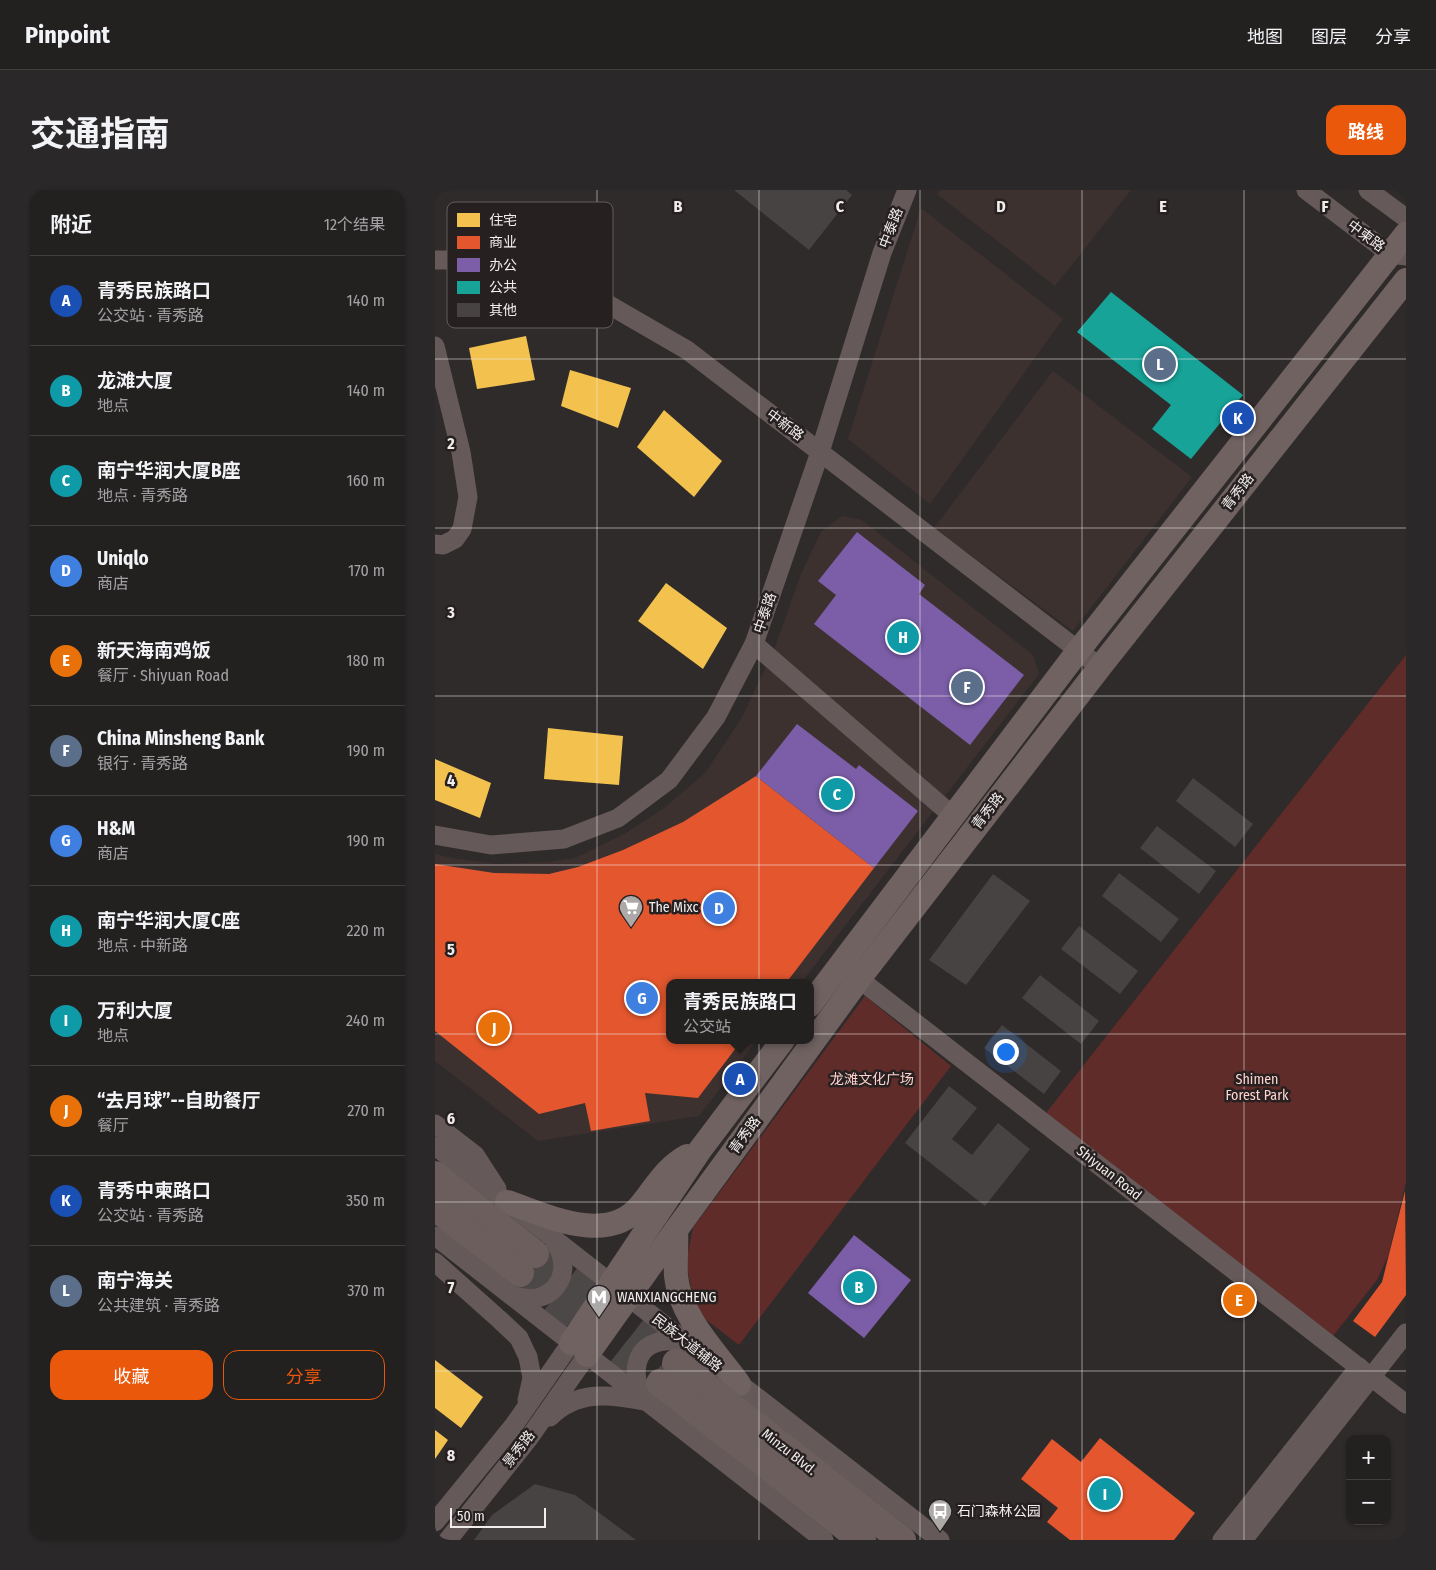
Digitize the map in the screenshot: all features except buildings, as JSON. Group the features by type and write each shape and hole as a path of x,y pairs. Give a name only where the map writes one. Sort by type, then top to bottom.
{"highway":[{"path":"435,1175 529,1265"},
{"path":"435,1207 529,1265"},
{"name":"Minzu Blvd.","path":"669,1374 862,1540"},
{"name":"Minzu Blvd.","path":"669,1374 902,1540"}],"main road":[{"name":"青秀路","path":"814,1000 1078,651 1398,255 1406,234"},
{"name":"青秀路","path":"814,1041 859,980 1099,668 1406,280"},
{"name":"青秀路","path":"579,1349 619,1290 700,1150 780,1044"},
{"name":"青秀路","path":"619,1290 676,1230 812,1044"},
{"path":"507,1202 580,1226 609,1225 627,1219 639,1208 663,1175 677,1161 700,1150"},
{"path":"676,1230 676,1276 687,1310 701,1333 739,1384"}],"street":[{"name":"中柬路","path":"1306,190 1398,255"},
{"path":"1369,190 1406,218"},
{"name":"中泰路","path":"435,835 491,845 564,839 618,818 669,780 717,717 754,644 820,452 882,252 903,191"},
{"name":"中新路","path":"613,307 687,350 1099,668"},
{"path":"435,346 461,452 467,497 462,528 455,539 443,545 435,544"},
{"path":"754,644 953,816"},
{"name":"Shiyuan Road","path":"859,980 1406,1404"},
{"path":"435,1124 475,1155 507,1202"},
{"name":"民族大道辅路","path":"435,1146 507,1202 529,1265 579,1349 669,1374 739,1384 939,1540"},
{"name":"民族大道辅路","path":"435,1236 619,1290 669,1374 824,1540"},
{"path":"435,1262 519,1338 528,1357 532,1378 529,1396 514,1425"},
{"path":"1223,1540 1365,1372 1406,1333"},
{"name":"景秀路","path":"435,1522 579,1349"},
{"name":"景秀路","path":"448,1540 529,1438 579,1349"},
{"path":"1243,1540 1365,1372"},
{"path":"529,1438 559,1408 572,1401 604,1396 621,1396 669,1374"}],"shaded area":[{"path":"940,190 1131,190 1055,286 937,194"},
{"path":"921,208 1063,319 930,504 848,439"},
{"path":"1053,371 1192,477 1073,631 934,528"},
{"path":"842,516 862,520 1033,655 1039,674 804,979 666,979 666,1044 754,1044 699,1116 538,1141 435,1061 435,854 496,864 548,862 575,858 624,834 663,809 705,773 741,719 774,650 801,574 821,532"}],"green space":[{"name":"Shimen Forest Park","path":"1406,655 1406,1182 1388,1256 1377,1280 1333,1336 1046,1113"},
{"name":"龙滩文化广场","path":"865,996 951,1066 739,1345 696,1312 686,1262 693,1228"}],"tunnel":[{"path":"535,1254 676,1363"},
{"path":"520,1273 660,1383"}],"place":[{"name":"南宁海关","path":"1160,364"},
{"name":"青秀中柬路口","path":"1238,418"},
{"name":"南宁华润大厦C座","path":"903,637"},
{"name":"China Minsheng Bank","path":"967,687"},
{"name":"南宁华润大厦B座","path":"837,794"},
{"name":"Uniqlo","path":"719,908"},
{"name":"The Mixc","path":"631,928"},
{"name":"H&M","path":"642,998"},
{"name":"“去月球”--自助餐厅","path":"494,1028"},
{"name":"青秀民族路口","path":"740,1079"},
{"name":"龙滩大厦","path":"859,1287"},
{"name":"新天海南鸡饭","path":"1239,1300"},
{"name":"WANXIANGCHENG","path":"599,1318"},
{"name":"万利大厦","path":"1105,1494"},
{"name":"石门森林公园","path":"940,1532"}]}
